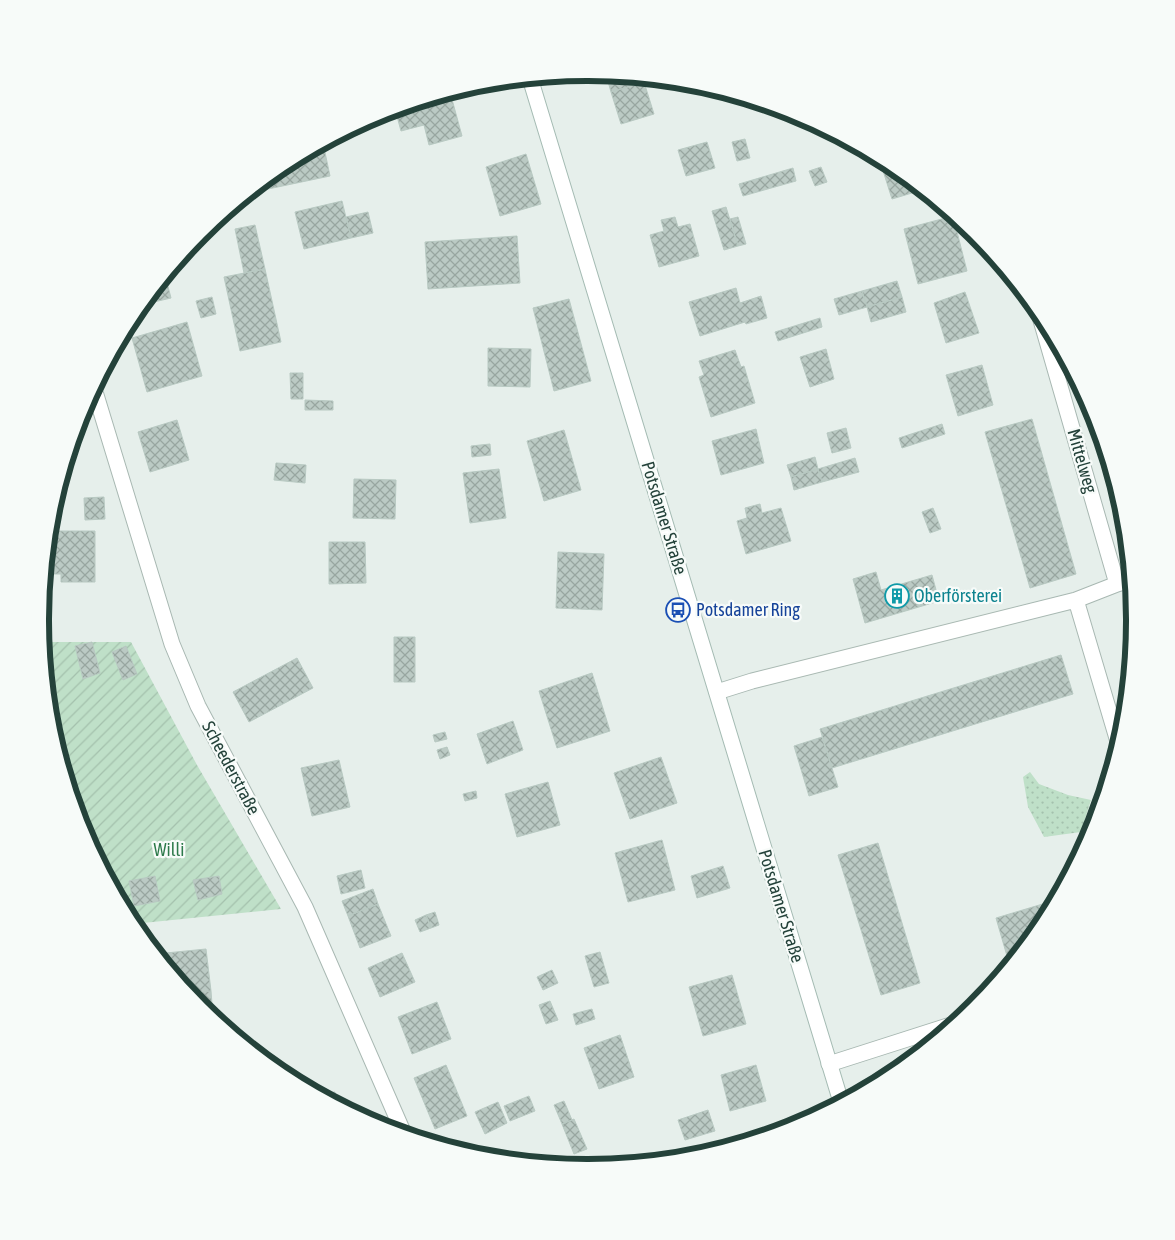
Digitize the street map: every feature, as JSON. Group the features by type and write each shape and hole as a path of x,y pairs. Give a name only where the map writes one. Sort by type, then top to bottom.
{"street":[{"name":"Potsdamer Straße","path":"532,84 839,1096"},
{"name":"Mittelweg","path":"1048,341 1124,582"},
{"name":"Scheederstraße","path":"96,400 172,644 198,706 305,907 400,1125"},
{"path":"717,692 752,681 1076,600 1124,582"},
{"path":"1076,600 1115,731"},
{"path":"829,1064 938,1029"}],"green space":[{"name":"Willi","path":"50,642 131,642 197,765 281,909 143,923 104,858 77,793 59,725 53,690"},
{"path":"1030,772 1039,784 1068,795 1091,800 1081,832 1044,837 1028,807 1023,777"}],"building":[{"path":"608,82 638,84 611,92"},
{"path":"638,84 645,84 654,114 621,124 611,92"},
{"path":"452,99 462,136 429,145 424,125 401,131 397,116"},
{"path":"745,139 750,158 737,161 732,142"},
{"path":"707,142 715,168 686,176 678,150"},
{"path":"324,150 330,176 264,190 288,172"},
{"path":"526,154 541,204 500,216 486,167"},
{"path":"821,167 827,182 815,186 809,171"},
{"path":"793,168 796,181 743,196 739,184"},
{"path":"883,169 914,192 892,199"},
{"path":"342,201 351,238 304,249 295,212"},
{"path":"726,207 738,246 724,250 712,211"},
{"path":"368,212 373,233 351,238 346,217"},
{"path":"675,217 678,227 690,224 699,256 659,267 650,235 664,231 661,220"},
{"path":"738,217 746,244 738,246 730,219"},
{"path":"946,218 956,227 967,271 918,284 904,229"},
{"path":"255,225 265,269 244,273 235,229"},
{"path":"517,236 520,283 428,289 425,242"},
{"path":"265,269 281,342 240,351 224,277"},
{"path":"897,281 902,297 867,307 862,291"},
{"path":"167,283 171,298 153,302"},
{"path":"736,288 740,303 761,296 767,318 746,324 745,322 700,336 689,302"},
{"path":"862,291 867,307 839,315 834,299"},
{"path":"965,292 979,333 946,343 934,303"},
{"path":"212,297 216,314 201,318 196,301"},
{"path":"902,297 906,312 871,322 867,307"},
{"path":"569,299 591,381 554,391 533,308"},
{"path":"820,318 822,327 778,341 775,332"},
{"path":"187,322 202,376 147,392 132,338"},
{"path":"488,348 531,349 530,387 488,386"},
{"path":"826,349 834,379 810,387 800,357"},
{"path":"735,350 741,367 744,366 755,403 711,417 699,377 704,375 699,361"},
{"path":"982,365 993,405 958,416 946,375"},
{"path":"290,373 303,373 303,399 291,399"},
{"path":"305,400 333,401 333,410 305,410"},
{"path":"1032,419 1076,574 1030,588 985,432"},
{"path":"177,420 189,460 150,472 138,432"},
{"path":"942,424 945,434 902,448 899,438"},
{"path":"846,428 851,448 832,453 827,433"},
{"path":"756,429 764,463 721,475 712,441"},
{"path":"564,430 581,490 544,501 527,441"},
{"path":"490,444 491,455 472,457 471,446"},
{"path":"815,457 818,469 791,477 787,465"},
{"path":"855,458 859,472 822,482 818,469"},
{"path":"276,463 306,465 305,483 274,480"},
{"path":"499,469 506,518 470,523 463,473"},
{"path":"818,469 822,482 794,490 791,477"},
{"path":"354,479 396,480 395,519 353,518"},
{"path":"104,497 105,519 85,520 84,498"},
{"path":"760,504 762,513 781,508 791,541 746,554 737,521 747,518 745,508"},
{"path":"933,508 941,529 930,533 922,512"},
{"path":"56,531 95,531 95,582 61,582 61,574 51,574"},
{"path":"329,542 365,542 366,583 329,584"},
{"path":"558,552 604,554 602,610 556,608"},
{"name":"Oberförsterei","path":"876,572 881,590 932,575 939,601 865,623 853,579"},
{"path":"394,637 415,637 415,682 394,682"},
{"path":"92,642 100,673 83,679 75,646"},
{"path":"126,646 137,674 123,680 112,652"},
{"path":"1061,655 1073,694 832,768 820,729"},
{"path":"297,658 313,688 249,722 233,692"},
{"path":"592,673 610,731 557,748 539,691"},
{"path":"513,721 523,750 487,764 477,734"},
{"path":"445,732 447,739 435,742 433,735"},
{"path":"822,737 838,787 809,796 794,746"},
{"path":"447,747 450,755 440,759 437,750"},
{"path":"661,757 677,803 630,819 614,773"},
{"path":"339,760 350,807 312,816 301,768"},
{"path":"548,782 560,825 517,837 505,794"},
{"path":"476,791 477,798 465,801 463,794"},
{"path":"662,840 675,890 628,902 615,853"},
{"path":"878,843 920,983 881,995 838,855"},
{"path":"723,866 730,888 697,898 691,876"},
{"path":"361,870 365,888 341,894 337,876"},
{"path":"155,876 160,901 134,906 129,881"},
{"path":"219,876 222,894 198,900 193,880"},
{"path":"373,889 378,904 348,916 342,901"},
{"path":"1045,903 1015,948 1007,956 996,918"},
{"path":"378,904 391,936 360,948 348,916"},
{"path":"435,912 439,925 431,928 426,915"},
{"path":"426,915 431,928 420,932 415,920"},
{"path":"206,949 211,991 198,992 182,975 166,953"},
{"path":"600,952 609,983 594,987 585,956"},
{"path":"402,953 415,982 380,997 368,968"},
{"path":"552,970 558,983 543,990 537,977"},
{"path":"732,975 746,1024 703,1036 689,987"},
{"path":"211,991 212,1006 207,1001 198,992"},
{"path":"550,1001 558,1020 546,1024 539,1005"},
{"path":"437,1002 451,1039 412,1054 398,1017"},
{"path":"592,1009 595,1019 576,1025 573,1014"},
{"path":"620,1035 634,1077 599,1089 584,1048"},
{"path":"446,1065 467,1116 435,1129 414,1078"},
{"path":"756,1065 766,1101 730,1111 721,1075"},
{"path":"529,1096 535,1111 510,1121 504,1106"},
{"path":"564,1101 572,1120 562,1124 554,1105"},
{"path":"498,1102 507,1123 485,1134 475,1112"},
{"path":"708,1110 715,1131 685,1140 678,1120"},
{"path":"574,1119 587,1149 574,1154 562,1124"}],"place":[{"name":"Oberförsterei","path":"897,596"},
{"name":"Potsdamer Ring","path":"678,610"}]}
